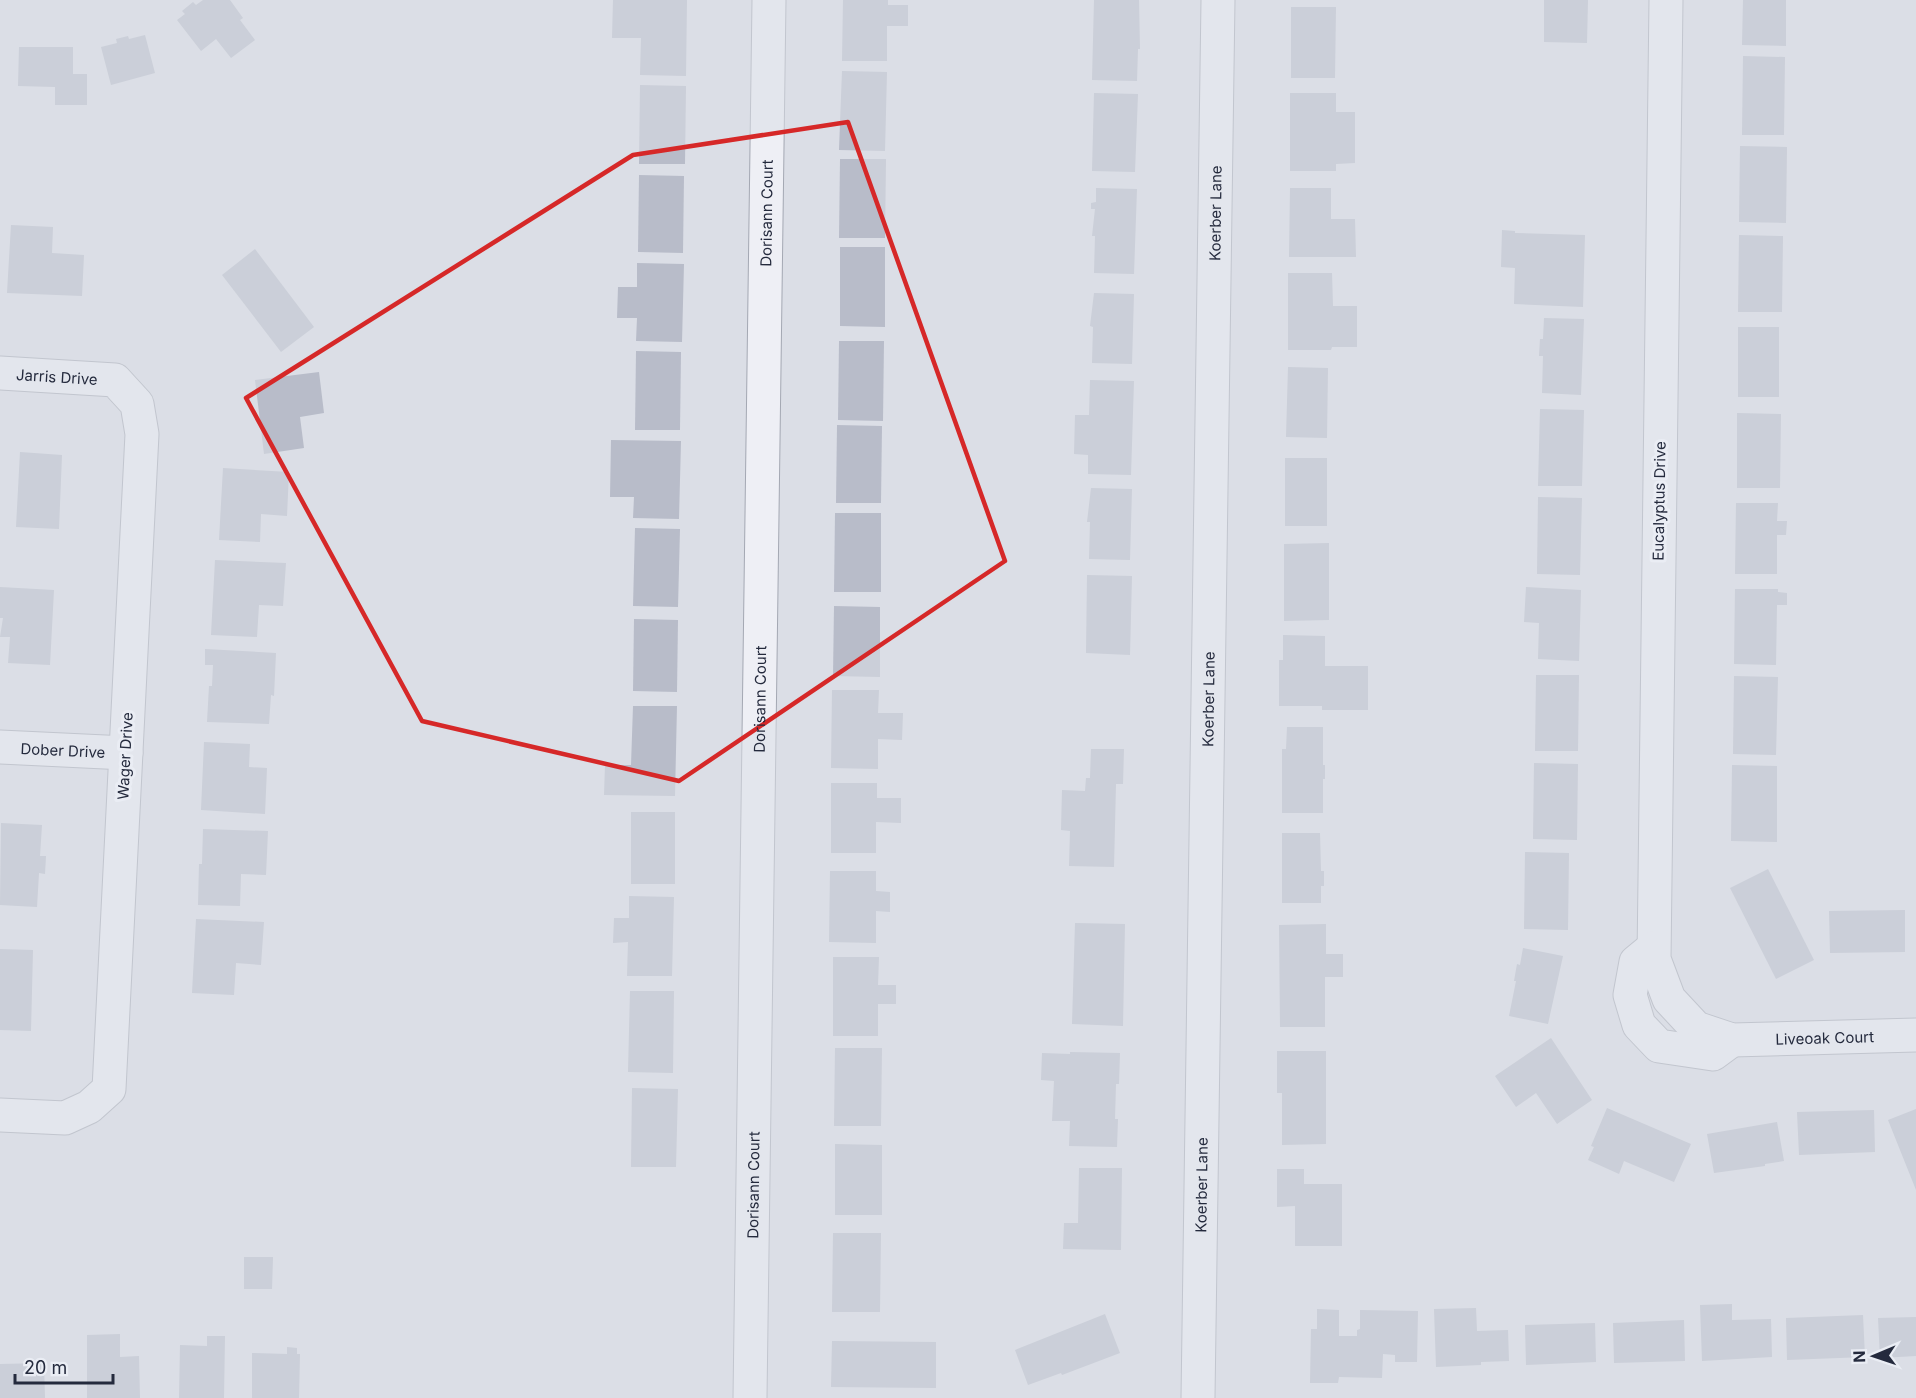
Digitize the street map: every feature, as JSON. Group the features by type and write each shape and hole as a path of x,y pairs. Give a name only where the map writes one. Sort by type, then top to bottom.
{"street":[{"name":"Dorisann Court","path":"750,1398 769,0"},
{"name":"Koerber Lane","path":"1198,1398 1218,0"},
{"name":"Eucalyptus Drive","path":"1666,0 1653,948 1654,959 1669,999"},
{"name":"Jarris Drive","path":"0,373 115,380"},
{"name":"Wager Drive","path":"0,1116 65,1118 89,1107 109,1089 142,434 137,404 115,380"},
{"name":"Dober Drive","path":"0,747 126,753"},
{"name":"Liveoak Court","path":"1653,948 1636,962 1630,995 1639,1025 1659,1046 1691,1052 1713,1054 1732,1040"},
{"name":"Liveoak Court","path":"1669,999 1696,1028 1732,1040 1916,1035"}],"highlighted area":[{"path":"848,122 1005,561 679,781 422,721 246,398 633,155"}],"building":[{"path":"203,0 230,0 243,18 240,20 255,40 231,58 216,39 201,51 177,20 185,14 182,11 193,2 196,5"},
{"path":"613,0 687,0 686,76 640,75 641,38 612,38"},
{"path":"843,0 888,0 888,5 908,5 908,26 887,26 887,61 842,61"},
{"path":"1094,0 1139,0 1140,49 1138,49 1137,81 1092,80"},
{"path":"1544,0 1588,0 1587,43 1544,42"},
{"path":"1743,0 1786,0 1786,46 1742,45"},
{"path":"1291,7 1336,7 1335,78 1291,78"},
{"path":"145,35 155,73 111,85 101,47 117,43 116,39"},
{"path":"19,47 73,47 73,74 87,74 87,105 55,105 55,87 18,86"},
{"path":"1743,56 1785,57 1784,135 1742,135"},
{"path":"842,71 887,72 885,151 839,150"},
{"path":"640,85 686,86 685,164 639,164"},
{"path":"1094,93 1138,94 1135,172 1092,171"},
{"path":"1290,93 1336,93 1336,112 1355,112 1355,163 1336,164 1336,171 1290,171"},
{"path":"1740,146 1787,147 1786,223 1739,222"},
{"path":"840,159 886,159 885,238 839,238"},
{"path":"639,175 684,176 683,253 638,252"},
{"path":"1096,188 1137,189 1134,274 1094,273 1095,236 1092,236 1095,209 1091,209 1091,203 1096,202"},
{"path":"1290,188 1331,188 1331,219 1355,219 1356,257 1289,257"},
{"path":"11,225 53,227 52,253 84,255 82,296 7,293"},
{"path":"1502,230 1515,231 1515,233 1585,235 1583,307 1514,304 1515,268 1501,267"},
{"path":"1739,235 1783,236 1782,312 1738,312"},
{"path":"840,247 885,247 885,327 840,326"},
{"path":"255,249 314,327 281,352 222,275"},
{"path":"637,263 684,264 682,342 636,341 637,318 617,318 618,287 637,287"},
{"path":"1288,273 1332,273 1333,306 1357,306 1357,347 1332,347 1331,350 1288,350"},
{"path":"1094,293 1134,294 1132,364 1092,363 1093,327 1090,326"},
{"path":"1544,318 1584,319 1581,395 1542,393 1543,356 1539,356"},
{"path":"1738,327 1779,327 1779,397 1738,397"},
{"path":"839,341 884,341 883,421 838,420"},
{"path":"636,351 681,352 680,430 635,430"},
{"path":"1288,367 1328,368 1327,438 1286,437"},
{"path":"319,372 324,413 300,417 304,448 264,454 255,380"},
{"path":"1090,380 1134,381 1131,475 1088,474 1088,455 1074,454 1075,415 1089,415"},
{"path":"1540,409 1584,410 1582,486 1538,486"},
{"path":"1737,413 1781,414 1780,488 1737,488"},
{"path":"837,425 882,426 881,503 836,503"},
{"path":"611,440 681,441 679,519 633,518 634,497 610,497"},
{"path":"20,452 62,455 59,529 16,527"},
{"path":"1285,458 1327,458 1327,526 1285,526"},
{"path":"223,468 289,472 287,516 261,514 260,542 219,540"},
{"path":"1091,488 1132,489 1130,560 1089,559 1090,522 1087,522"},
{"path":"1538,497 1582,498 1580,575 1537,574"},
{"path":"1736,503 1778,503 1777,521 1787,521 1786,535 1777,535 1777,574 1735,574"},
{"path":"835,513 881,513 881,592 834,592"},
{"path":"635,528 680,529 678,607 633,606"},
{"path":"1329,543 1329,620 1284,621 1284,544"},
{"path":"215,560 286,563 283,606 259,605 257,637 211,635"},
{"path":"1087,575 1132,576 1130,655 1086,653"},
{"path":"0,587 54,590 50,665 8,663 10,637 0,637 3,618 0,618"},
{"path":"1526,587 1581,590 1579,661 1538,659 1539,623 1524,622"},
{"path":"1735,589 1778,589 1778,592 1787,593 1787,605 1777,605 1776,665 1734,664"},
{"path":"834,606 880,607 880,677 833,676"},
{"path":"634,619 678,620 677,692 633,691"},
{"path":"1283,635 1325,636 1325,666 1368,666 1368,710 1322,710 1322,706 1279,706 1279,660 1283,660"},
{"path":"205,649 276,653 274,696 271,695 269,724 207,722 213,665 205,665"},
{"path":"1536,675 1579,675 1578,751 1535,751"},
{"path":"1734,676 1778,677 1776,755 1733,754"},
{"path":"832,690 879,690 878,713 903,713 902,740 878,739 878,769 831,768"},
{"path":"633,706 677,706 675,796 604,795 605,765 631,765"},
{"path":"1287,727 1323,727 1325,779 1323,779 1323,813 1282,813 1282,749 1286,749"},
{"path":"204,742 250,744 249,767 267,768 265,814 201,810"},
{"path":"1091,749 1124,749 1123,784 1116,784 1114,867 1069,866 1070,831 1061,830 1062,790 1085,791 1086,778 1090,778"},
{"path":"1534,763 1578,764 1577,840 1533,839"},
{"path":"1732,765 1777,766 1777,842 1731,841"},
{"path":"831,783 877,783 877,798 901,798 901,823 876,822 876,853 831,853"},
{"path":"631,812 675,812 675,884 631,884"},
{"path":"1,823 42,825 40,856 46,856 45,874 39,873 37,907 0,905"},
{"path":"203,829 268,831 266,875 241,874 240,906 198,905"},
{"path":"1282,833 1320,833 1321,871 1324,871 1321,903 1282,903"},
{"path":"1525,852 1569,853 1568,930 1524,929"},
{"path":"1768,869 1814,960 1776,979 1730,888"},
{"path":"830,871 876,871 876,891 890,892 890,912 876,911 876,943 829,942"},
{"path":"629,896 674,897 672,976 627,976 628,942 613,943 614,918 629,918"},
{"path":"1905,910 1905,952 1830,953 1829,911"},
{"path":"196,919 264,922 261,965 236,963 234,995 192,993"},
{"path":"1075,923 1125,924 1123,1026 1072,1024"},
{"path":"1326,924 1326,954 1343,954 1343,977 1325,977 1325,1027 1280,1027 1279,925"},
{"path":"1523,948 1563,956 1548,1024 1509,1016 1517,964 1520,965"},
{"path":"0,949 33,950 31,1031 0,1030"},
{"path":"833,957 879,957 878,985 896,985 896,1004 878,1004 878,1036 833,1036"},
{"path":"630,991 674,991 673,1073 628,1072"},
{"path":"1551,1038 1592,1100 1557,1124 1536,1093 1516,1107 1495,1076"},
{"path":"835,1048 882,1048 881,1126 834,1126"},
{"path":"1277,1051 1326,1051 1326,1144 1282,1145 1282,1093 1277,1093"},
{"path":"1070,1052 1120,1053 1119,1084 1116,1084 1117,1147 1069,1146 1070,1121 1052,1121 1054,1081 1041,1080 1042,1053 1070,1054"},
{"path":"632,1088 678,1089 676,1167 631,1167"},
{"path":"1607,1108 1691,1144 1674,1182 1624,1161 1619,1174 1588,1160 1594,1147 1591,1146"},
{"path":"1916,1109 1916,1190 1888,1120"},
{"path":"1874,1110 1875,1152 1799,1155 1797,1112"},
{"path":"1777,1122 1784,1161 1714,1173 1707,1134"},
{"path":"835,1144 882,1145 882,1215 835,1215"},
{"path":"1079,1168 1122,1168 1121,1250 1063,1249 1064,1223 1078,1223"},
{"path":"1277,1169 1304,1169 1304,1184 1342,1184 1342,1246 1295,1246 1295,1206 1277,1207"},
{"path":"833,1233 881,1233 880,1312 832,1312"},
{"path":"244,1257 273,1257 272,1289 244,1289"},
{"path":"1732,1304 1732,1320 1771,1319 1772,1357 1702,1361 1700,1305"},
{"path":"1476,1308 1477,1331 1508,1330 1509,1361 1436,1367 1434,1309"},
{"path":"1317,1309 1339,1310 1339,1336 1357,1336 1357,1330 1360,1329 1360,1310 1418,1311 1417,1362 1395,1362 1395,1355 1383,1354 1382,1378 1339,1377 1338,1383 1310,1383 1311,1329 1317,1329"},
{"path":"1105,1314 1120,1353 1028,1385 1015,1350"},
{"path":"1863,1315 1865,1357 1787,1360 1786,1318"},
{"path":"1916,1317 1916,1356 1880,1358 1878,1318"},
{"path":"1684,1320 1685,1361 1614,1363 1613,1323"},
{"path":"1595,1323 1596,1362 1526,1365 1525,1325"},
{"path":"120,1334 120,1357 139,1356 140,1398 87,1398 87,1335"},
{"path":"207,1336 225,1336 224,1398 179,1398 180,1345 207,1346"},
{"path":"832,1341 936,1342 936,1388 831,1387"},
{"path":"287,1347 297,1348 297,1354 300,1354 299,1398 252,1398 252,1353 287,1354"},
{"path":"44,1363 45,1398 0,1398 0,1364"}]}
